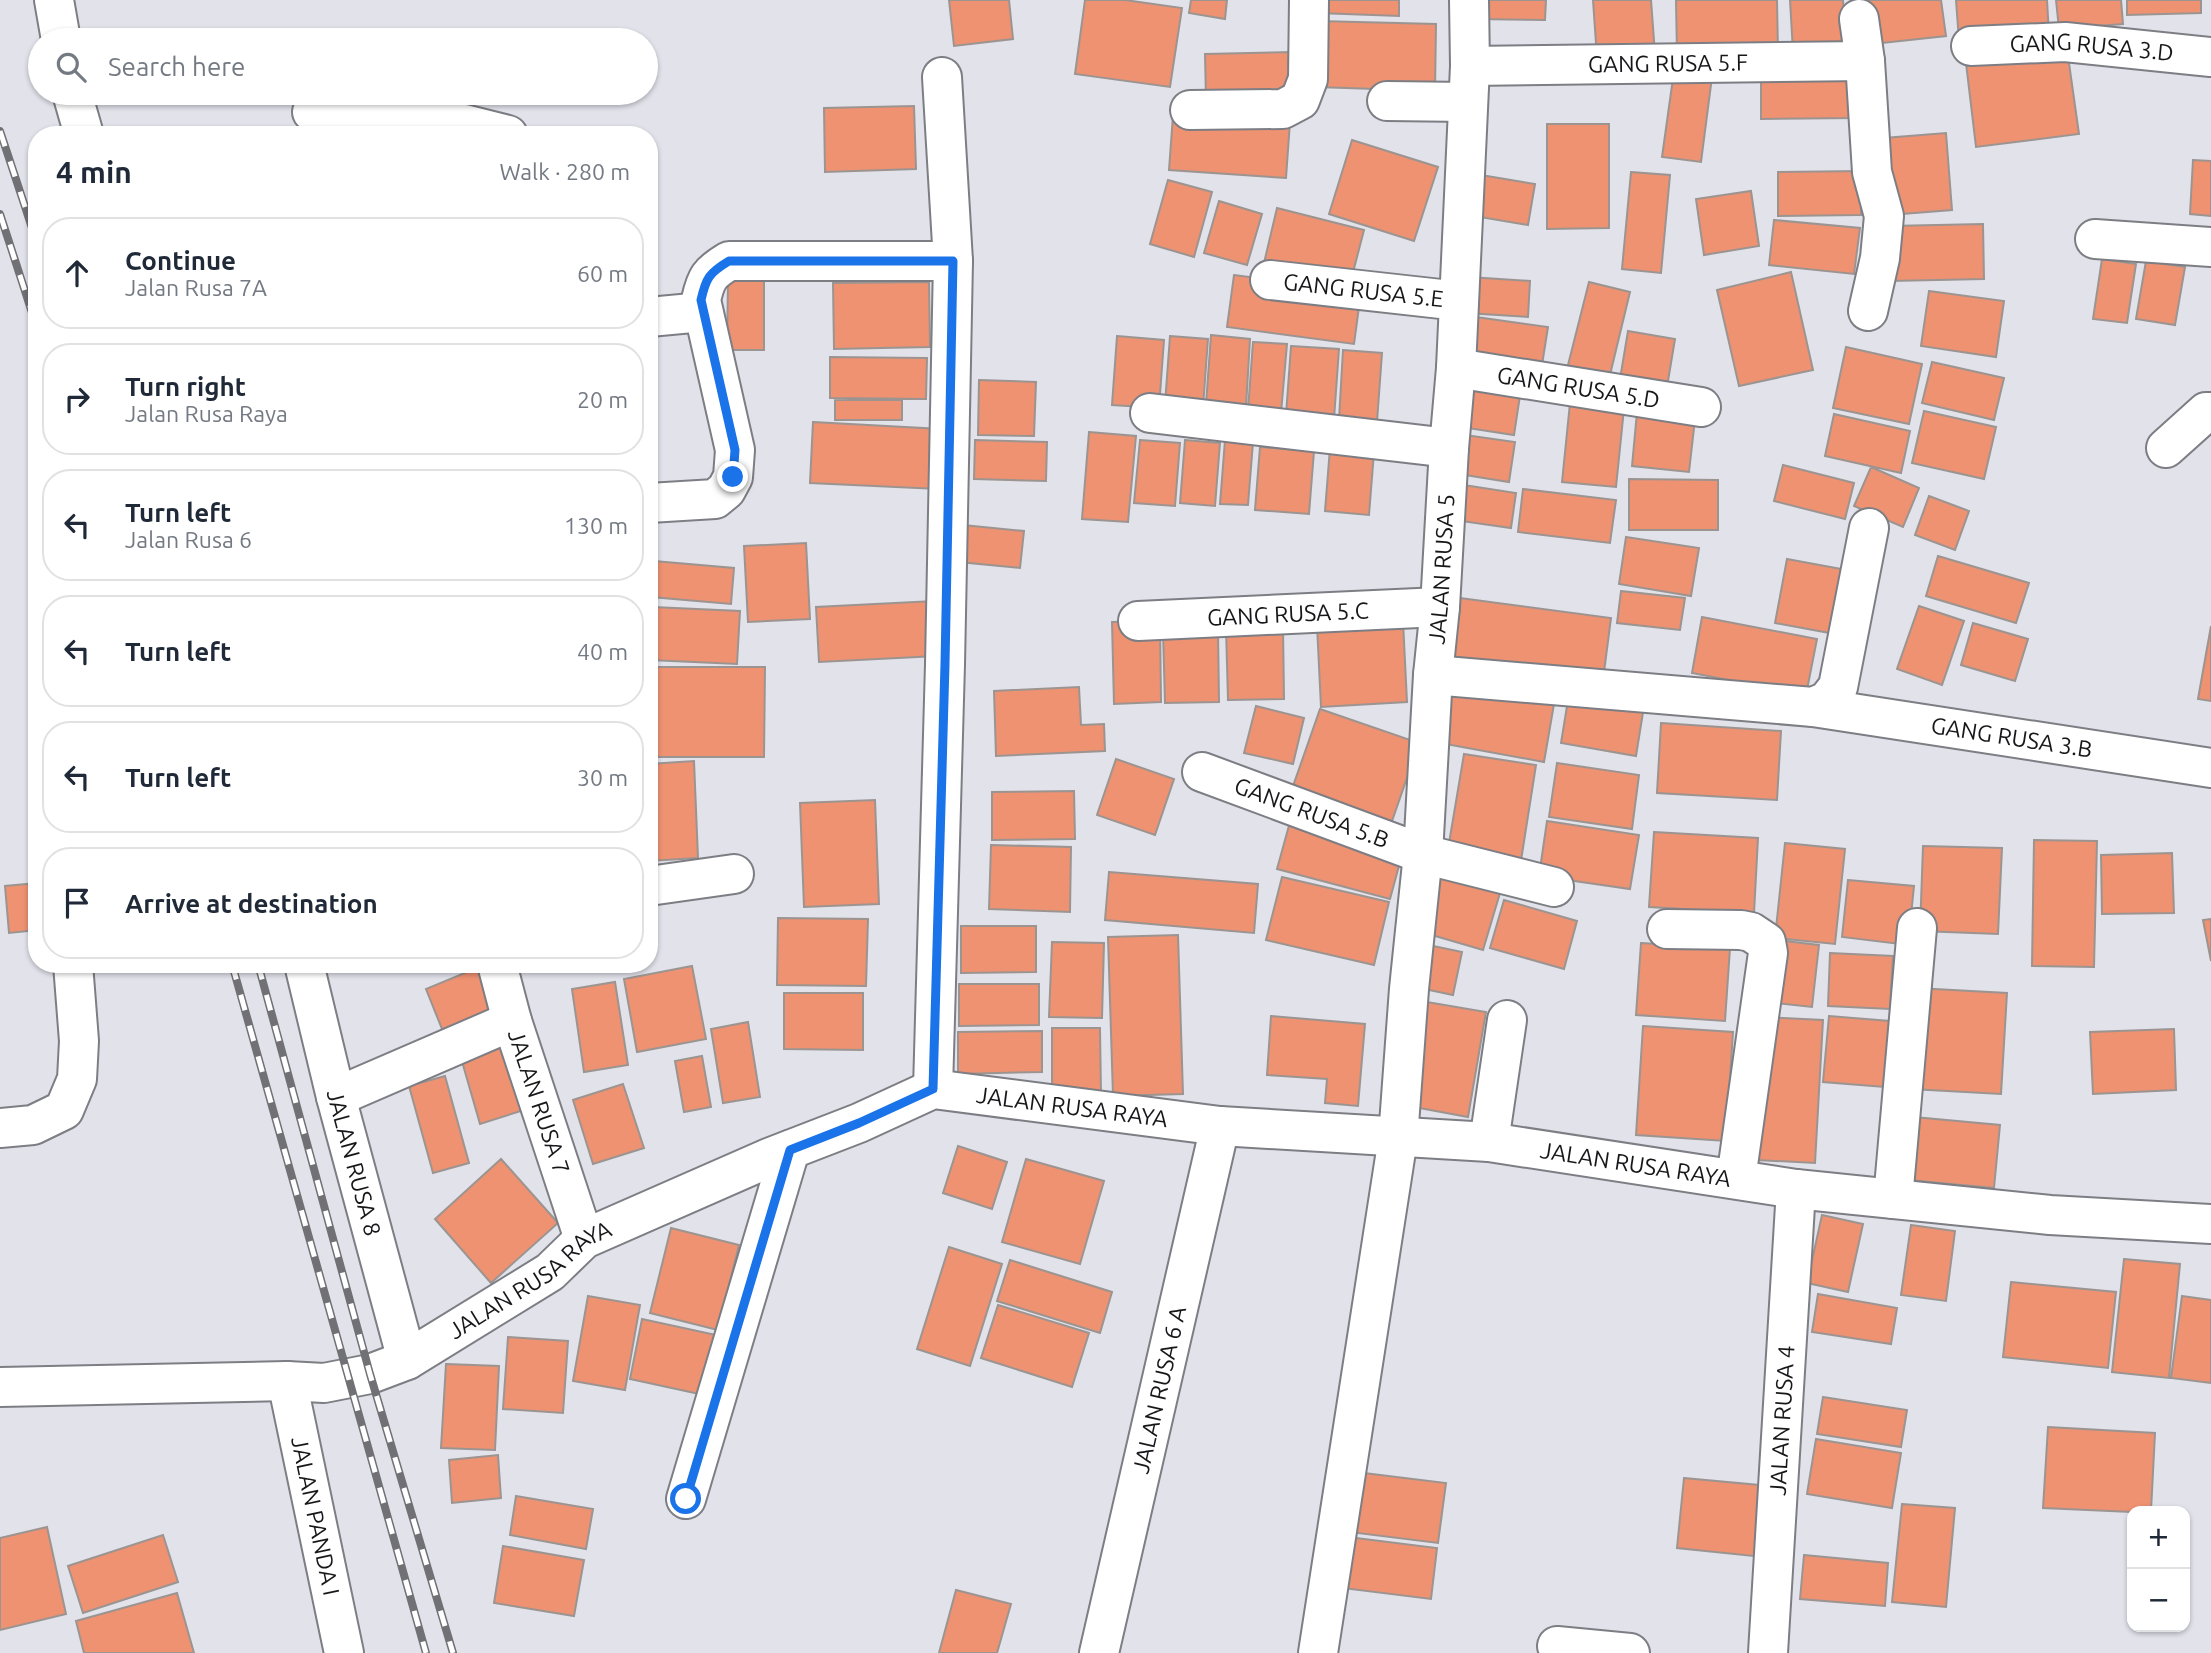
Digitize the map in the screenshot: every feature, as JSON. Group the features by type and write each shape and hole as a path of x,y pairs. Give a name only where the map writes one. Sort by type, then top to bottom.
{"street":[{"path":"54,0 59,28"},
{"path":"1190,110 1283,109 1300,100 1308,79 1309,0"},
{"name":"JALAN RUSA 5","path":"1318,1653 1398,1138 1409,989 1423,854 1433,675 1456,368 1469,84 1469,0"},
{"path":"1859,19 1865,61 1872,172 1884,216 1880,258 1868,311"},
{"name":"GANG RUSA 3.D","path":"1971,46 2065,42 2211,57"},
{"name":"GANG RUSA 5.F","path":"1387,101 1469,84 1865,61"},
{"path":"933,1089 945,692 953,261 942,77"},
{"path":"75,105 81,126"},
{"path":"312,113 444,119 472,126"},
{"path":"2095,239 2211,247"},
{"path":"658,502 715,499 726,490 733,477 735,450 701,300 711,272 729,261 953,261"},
{"name":"GANG RUSA 5.E","path":"1270,279 1459,301"},
{"path":"658,316 703,312"},
{"name":"GANG RUSA 5.D","path":"1456,368 1701,407"},
{"path":"2165,449 2207,412 2211,412"},
{"path":"1150,413 1449,448"},
{"path":"1813,707 1827,701 1838,687 1869,527"},
{"name":"GANG RUSA 5.C","path":"1138,621 1440,607"},
{"name":"GANG RUSA 3.B","path":"1433,675 1813,707 2211,768"},
{"name":"GANG RUSA 5.B","path":"1202,772 1423,854 1554,887"},
{"path":"658,886 734,874"},
{"path":"1893,1199 1917,928"},
{"path":"1667,929 1741,930 1751,932 1766,942 1768,953 1736,1179"},
{"path":"0,1128 33,1125 64,1110 77,1079 79,1041 74,973"},
{"name":"JALAN RUSA 8","path":"306,973 407,1360"},
{"name":"JALAN RUSA 7","path":"499,973 512,1021 584,1239"},
{"path":"1489,1142 1507,1020"},
{"path":"337,1097 512,1021"},
{"name":"JALAN RUSA RAYA","path":"0,1387 324,1382 370,1374 407,1360 550,1272 584,1239 933,1089 1220,1126 1489,1142 1796,1189 2050,1215 2211,1224"},
{"name":"JALAN RUSA 6 A","path":"1099,1653 1220,1126"},
{"path":"686,1499 790,1150"},
{"name":"JALAN RUSA 4","path":"1768,1653 1796,1189"},
{"name":"JALAN PANDA I","path":"287,1381 344,1653"},
{"path":"1557,1646 1630,1653"}],"building":[{"path":"949,0 1009,0 1013,39 954,46"},
{"path":"1085,0 1125,0 1182,8 1170,87 1075,74"},
{"path":"1191,0 1227,0 1225,19 1189,13"},
{"path":"1318,0 1399,0 1399,16 1318,13"},
{"path":"1476,0 1546,0 1545,20 1475,19"},
{"path":"1593,0 1651,0 1655,54 1597,58"},
{"path":"1676,0 1777,0 1778,52 1677,55"},
{"path":"1790,0 1843,0 1847,47 1793,52"},
{"path":"1859,0 1941,0 1946,36 1864,45"},
{"path":"1956,0 2047,0 2049,34 1959,41"},
{"path":"2056,0 2121,0 2123,24 2059,29"},
{"path":"2127,0 2201,0 2201,13 2127,15"},
{"path":"1318,21 1436,24 1435,91 1316,87"},
{"path":"2067,49 2079,134 1976,147 1966,63"},
{"path":"1294,52 1295,98 1206,100 1205,54"},
{"path":"1761,67 1857,68 1857,118 1761,119"},
{"path":"1674,71 1712,77 1701,162 1662,157"},
{"path":"914,106 916,169 825,172 824,108"},
{"path":"1173,115 1290,122 1286,178 1169,170"},
{"path":"1547,124 1609,124 1609,228 1547,229"},
{"path":"1946,133 1952,210 1890,215 1884,138"},
{"path":"1352,140 1438,167 1414,241 1329,214"},
{"path":"2193,160 2211,161 2211,216 2190,214"},
{"path":"1861,171 1861,215 1778,216 1778,172"},
{"path":"1631,172 1670,175 1661,273 1622,269"},
{"path":"1475,174 1535,184 1528,225 1468,215"},
{"path":"1168,180 1212,192 1194,257 1150,244"},
{"path":"1751,191 1759,246 1704,255 1696,199"},
{"path":"1219,201 1262,214 1247,265 1204,253"},
{"path":"1277,208 1364,230 1350,284 1264,263"},
{"path":"1774,220 1860,228 1854,274 1769,265"},
{"path":"1983,224 1984,279 1890,281 1890,226"},
{"path":"2102,259 2136,264 2127,323 2093,319"},
{"path":"2146,261 2185,267 2175,325 2136,319"},
{"path":"1791,272 1813,370 1739,386 1717,290"},
{"path":"1234,275 1361,292 1354,344 1227,327"},
{"path":"1469,277 1530,281 1528,317 1466,313"},
{"path":"728,281 764,281 764,350 727,350"},
{"path":"929,282 930,347 834,349 833,283"},
{"path":"1589,282 1630,292 1609,379 1567,369"},
{"path":"1929,291 2004,301 1996,357 1921,346"},
{"path":"1469,316 1548,327 1541,371 1462,360"},
{"path":"1628,331 1675,339 1666,393 1619,385"},
{"path":"1211,335 1250,339 1246,407 1206,404"},
{"path":"1117,336 1164,340 1159,408 1112,405"},
{"path":"1170,336 1208,339 1203,407 1165,404"},
{"path":"1253,342 1287,344 1281,413 1248,410"},
{"path":"1291,346 1339,349 1334,419 1286,415"},
{"path":"1846,347 1922,364 1909,424 1833,408"},
{"path":"1343,350 1382,353 1377,422 1339,419"},
{"path":"830,357 927,358 926,399 830,398"},
{"path":"1932,362 2004,378 1994,420 1922,403"},
{"path":"979,380 1036,382 1034,436 978,435"},
{"path":"1468,381 1521,389 1514,435 1461,427"},
{"path":"1571,393 1625,399 1616,487 1562,482"},
{"path":"835,400 902,400 902,420 835,420"},
{"path":"1924,411 1996,427 1984,479 1912,463"},
{"path":"1637,412 1695,419 1689,472 1632,466"},
{"path":"1834,414 1910,431 1901,473 1825,456"},
{"path":"813,422 941,429 938,489 810,483"},
{"path":"1089,432 1136,436 1128,522 1082,519"},
{"path":"1458,434 1515,442 1509,482 1452,473"},
{"path":"975,440 1047,442 1046,481 974,479"},
{"path":"1140,440 1180,443 1175,506 1134,503"},
{"path":"1185,440 1220,443 1215,506 1180,503"},
{"path":"1225,440 1253,442 1248,505 1220,504"},
{"path":"1260,447 1314,451 1309,514 1255,510"},
{"path":"1330,448 1374,452 1369,515 1325,511"},
{"path":"1783,465 1854,483 1845,519 1774,501"},
{"path":"1871,467 1919,488 1903,527 1854,506"},
{"path":"1629,479 1718,480 1718,530 1629,530"},
{"path":"1451,483 1516,493 1511,528 1447,519"},
{"path":"1523,489 1616,500 1610,543 1518,532"},
{"path":"1929,496 1969,511 1955,550 1915,535"},
{"path":"963,525 1024,531 1020,568 959,562"},
{"path":"1626,537 1699,548 1691,596 1619,584"},
{"path":"806,543 810,619 748,622 744,546"},
{"path":"1938,556 2029,583 2016,623 1926,596"},
{"path":"1787,559 1847,570 1835,634 1775,623"},
{"path":"658,561 734,568 731,604 658,598"},
{"path":"1621,591 1685,598 1680,630 1617,623"},
{"path":"1460,598 1611,618 1603,680 1452,660"},
{"path":"934,601 937,656 819,662 816,607"},
{"path":"1919,606 1964,621 1942,685 1897,669"},
{"path":"658,607 740,611 737,664 658,660"},
{"path":"1702,617 1817,639 1806,695 1692,673"},
{"path":"1160,621 1161,702 1114,704 1112,622"},
{"path":"1403,621 1407,702 1321,707 1317,625"},
{"path":"1973,623 2028,639 2015,681 1961,665"},
{"path":"2211,626 2211,701 2198,699"},
{"path":"1283,627 1284,699 1228,700 1226,628"},
{"path":"1218,630 1219,702 1165,703 1163,631"},
{"path":"658,667 765,667 764,757 658,757"},
{"path":"1450,685 1554,704 1544,762 1440,743"},
{"path":"1079,687 1081,725 1104,724 1105,751 996,756 994,691"},
{"path":"1569,694 1644,706 1636,756 1561,743"},
{"path":"1256,706 1304,718 1293,764 1244,753"},
{"path":"1320,709 1419,743 1391,824 1292,789"},
{"path":"1661,723 1781,731 1777,800 1657,793"},
{"path":"1464,754 1536,765 1520,867 1447,855"},
{"path":"1116,759 1174,779 1155,835 1097,815"},
{"path":"694,761 698,858 658,860 658,763"},
{"path":"1557,763 1639,775 1632,829 1549,817"},
{"path":"1074,791 1075,839 992,840 992,792"},
{"path":"875,800 879,904 804,907 800,803"},
{"path":"1547,821 1639,835 1630,889 1539,876"},
{"path":"1290,822 1403,851 1390,899 1277,869"},
{"path":"1654,832 1758,838 1754,913 1649,907"},
{"path":"2034,840 2097,841 2094,967 2032,966"},
{"path":"1785,843 1845,849 1835,944 1775,938"},
{"path":"991,845 1071,847 1070,912 989,909"},
{"path":"1923,846 2002,848 1998,934 1920,931"},
{"path":"2172,853 2174,913 2102,914 2101,855"},
{"path":"1109,872 1258,884 1254,933 1105,920"},
{"path":"1441,876 1500,893 1483,950 1425,933"},
{"path":"1282,877 1389,902 1374,965 1266,940"},
{"path":"1848,880 1914,886 1908,945 1842,937"},
{"path":"28,884 28,931 9,933 5,886"},
{"path":"1504,900 1577,921 1564,969 1490,948"},
{"path":"778,918 868,919 866,986 777,985"},
{"path":"2211,919 2211,961 2203,920"},
{"path":"961,926 1036,926 1036,972 961,973"},
{"path":"1178,935 1183,1094 1113,1096 1108,937"},
{"path":"1775,940 1819,945 1812,1007 1768,1002"},
{"path":"1052,942 1104,943 1102,1018 1049,1017"},
{"path":"1419,943 1462,952 1453,995 1410,986"},
{"path":"1641,943 1730,948 1725,1021 1636,1015"},
{"path":"1830,953 1893,956 1890,1009 1828,1006"},
{"path":"692,966 706,1039 637,1052 624,979"},
{"path":"465,973 482,973 498,1012 444,1034 426,989"},
{"path":"615,982 628,1065 584,1072 572,989"},
{"path":"959,984 1039,984 1039,1025 959,1026"},
{"path":"1916,988 2007,993 2001,1094 1911,1089"},
{"path":"784,993 863,993 863,1050 784,1049"},
{"path":"1421,1001 1486,1012 1468,1117 1403,1105"},
{"path":"1271,1016 1365,1024 1358,1106 1325,1103 1327,1079 1267,1075"},
{"path":"1829,1016 1902,1022 1897,1088 1823,1082"},
{"path":"1765,1017 1823,1020 1815,1163 1756,1160"},
{"path":"748,1022 760,1097 723,1103 711,1029"},
{"path":"1643,1026 1733,1032 1726,1141 1636,1135"},
{"path":"1052,1028 1100,1028 1101,1094 1052,1095"},
{"path":"2174,1029 2176,1090 2093,1094 2090,1032"},
{"path":"1042,1031 1042,1072 958,1074 958,1032"},
{"path":"509,1044 527,1109 480,1124 461,1058"},
{"path":"702,1056 711,1107 684,1112 675,1061"},
{"path":"445,1076 469,1163 433,1173 409,1086"},
{"path":"623,1084 644,1148 593,1164 573,1100"},
{"path":"1914,1117 2000,1125 1994,1188 1908,1180"},
{"path":"958,1146 1007,1162 992,1209 943,1193"},
{"path":"501,1159 558,1223 491,1283 435,1219"},
{"path":"1026,1159 1104,1181 1080,1264 1002,1242"},
{"path":"1822,1215 1863,1224 1848,1292 1807,1283"},
{"path":"1911,1225 1955,1231 1946,1301 1901,1295"},
{"path":"671,1228 739,1245 718,1330 650,1313"},
{"path":"949,1247 1002,1264 970,1366 917,1349"},
{"path":"2124,1259 2180,1264 2169,1378 2112,1372"},
{"path":"1010,1260 1112,1292 1100,1333 997,1301"},
{"path":"2011,1282 2116,1292 2108,1368 2003,1357"},
{"path":"1818,1294 1897,1308 1891,1344 1812,1332"},
{"path":"588,1296 640,1305 625,1390 573,1381"},
{"path":"2182,1296 2211,1300 2211,1383 2171,1378"},
{"path":"998,1305 1089,1333 1072,1387 981,1358"},
{"path":"642,1319 716,1335 704,1395 630,1379"},
{"path":"508,1337 568,1341 563,1413 503,1409"},
{"path":"446,1364 499,1366 495,1450 441,1448"},
{"path":"1823,1397 1907,1410 1901,1447 1817,1434"},
{"path":"2048,1427 2155,1433 2151,1506 2127,1506 2127,1512 2043,1508"},
{"path":"1816,1439 1901,1453 1892,1508 1807,1494"},
{"path":"498,1455 501,1498 452,1503 449,1460"},
{"path":"1356,1472 1446,1483 1438,1543 1349,1532"},
{"path":"1684,1478 1770,1486 1763,1557 1677,1548"},
{"path":"516,1496 593,1509 586,1549 510,1535"},
{"path":"1902,1504 1955,1508 1946,1607 1892,1602"},
{"path":"47,1527 66,1614 0,1630 0,1538"},
{"path":"163,1535 178,1582 83,1613 68,1566"},
{"path":"1348,1537 1437,1548 1431,1599 1342,1588"},
{"path":"503,1546 584,1560 574,1616 494,1603"},
{"path":"1804,1555 1888,1563 1885,1606 1800,1599"},
{"path":"956,1590 1011,1604 997,1653 939,1653"},
{"path":"177,1593 194,1653 84,1653 76,1621"}],"railway":[{"path":"0,131 28,216"},
{"path":"0,214 28,300"},
{"path":"235,973 426,1653"},
{"path":"260,973 370,1374 453,1653"}],"route":[{"path":"686,1499 790,1150 859,1123 933,1089 953,261 729,261 711,272 701,300 735,450 733,477"}]}
